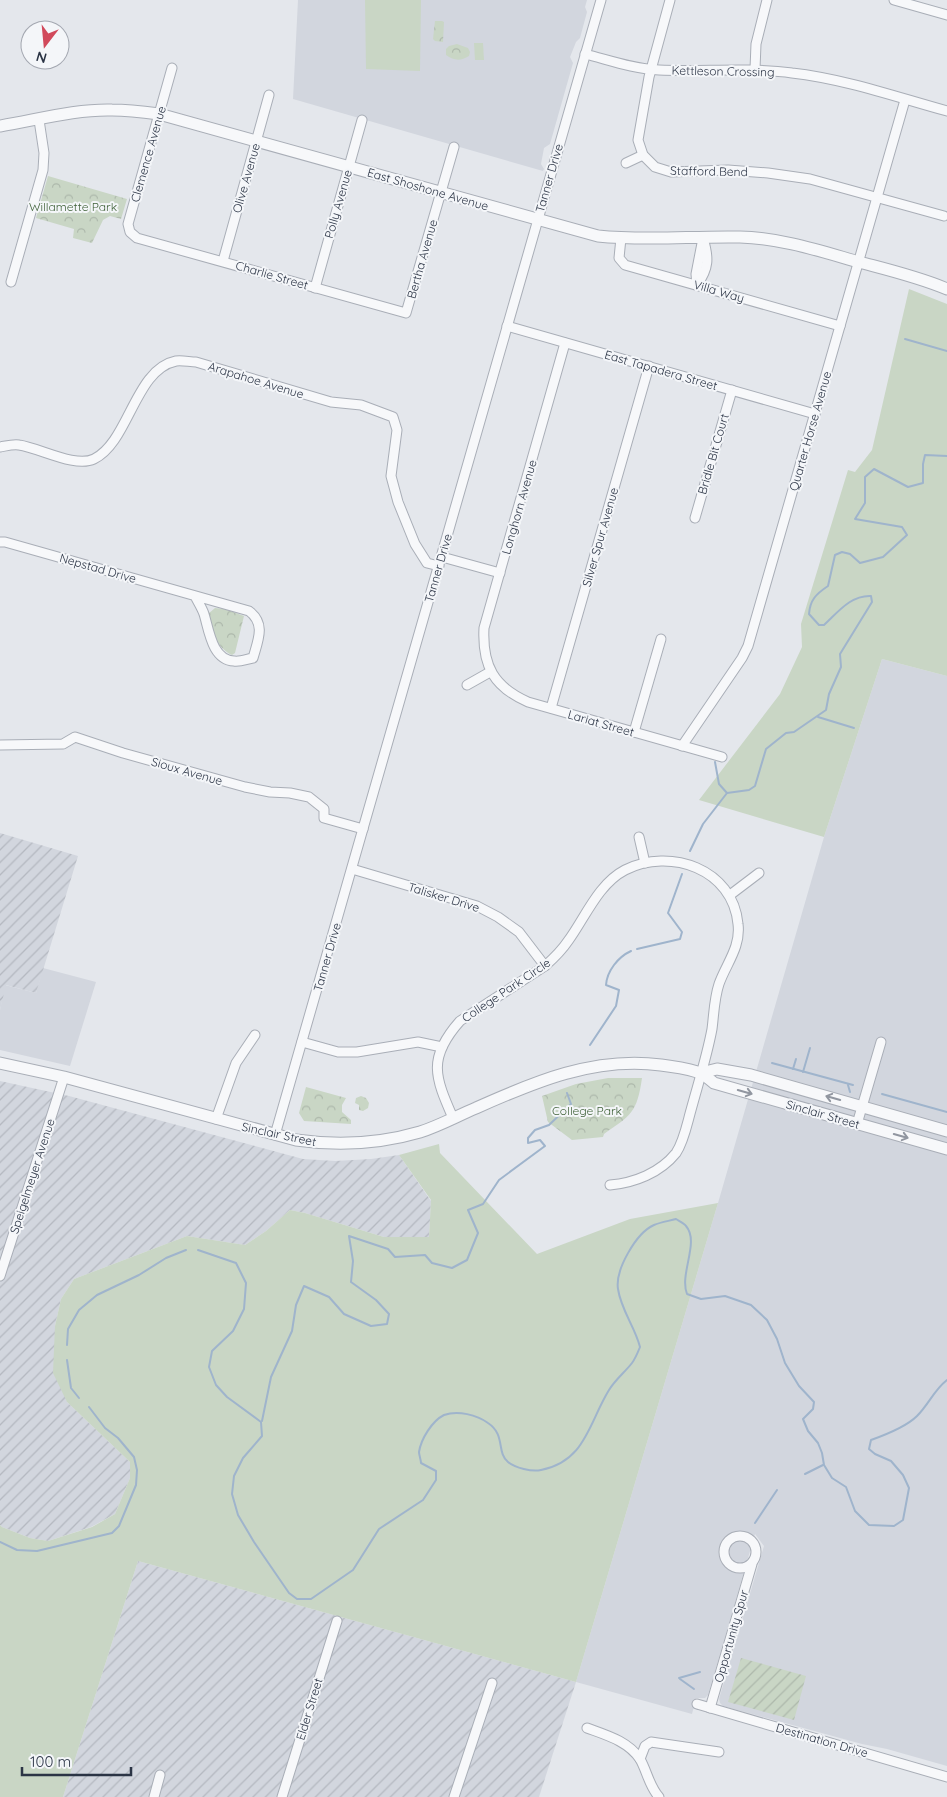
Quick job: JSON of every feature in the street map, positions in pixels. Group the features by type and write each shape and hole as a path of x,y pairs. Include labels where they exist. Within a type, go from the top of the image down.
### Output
{"street":[{"name":"Tanner Drive","path":"275,1135 601,0"},
{"path":"626,162 642,155 638,140 651,69 670,0"},
{"path":"754,69 756,44 767,0"},
{"path":"894,0 947,15"},
{"name":"Kettleson Crossing","path":"585,54 621,64 651,69 754,69 793,73 828,79 947,111"},
{"name":"Clemence Avenue","path":"137,238 130,232 128,224 172,68"},
{"name":"Olive Avenue","path":"223,262 269,95"},
{"name":"Quarter Horse Avenue","path":"682,746 742,658 748,646 905,100"},
{"name":"East Shoshone Avenue","path":"0,126 39,120 62,114 105,110 159,114 598,236 621,238 741,237 774,240 911,276 947,289"},
{"path":"11,282 43,170 44,153 39,120"},
{"name":"Polly Avenue","path":"315,288 362,120"},
{"name":"Bertha Avenue","path":"406,313 454,147"},
{"name":"Stafford Bend","path":"642,155 655,167 671,172 728,170 810,179 944,216"},
{"name":"Charlie Street","path":"137,238 406,313"},
{"name":"Villa Way","path":"621,238 619,258 625,265 840,326"},
{"path":"697,285 696,274 703,238"},
{"name":"East Tapadera Street","path":"507,326 816,414"},
{"name":"Longhorn Avenue","path":"490,672 483,642 484,628 565,343"},
{"name":"Arapahoe Avenue","path":"0,447 18,445 82,462 95,458 111,444 129,415 145,383 164,367 176,361 196,362 331,402 361,405 393,417 396,430 391,476 398,502 415,544 427,562 440,561"},
{"name":"Silver Spur Avenue","path":"551,708 649,366"},
{"name":"Bridle Bit Court","path":"695,518 732,390"},
{"name":"Nepstad Drive","path":"0,542 5,542 196,596 249,611 256,616 260,627 253,658 233,662 224,658 210,637 196,596"},
{"path":"440,561 500,572"},
{"path":"634,732 661,640"},
{"path":"467,685 490,672"},
{"name":"Lariat Street","path":"490,672 514,696 722,757"},
{"name":"Sioux Avenue","path":"0,745 62,744 75,737 124,753 245,787 309,797 324,808 324,818 363,829"},
{"path":"639,838 644,863"},
{"name":"College Park Circle","path":"453,1118 437,1078 437,1065 442,1047 449,1033 460,1021 545,966 555,957 568,942 609,882 624,871 644,863 659,860 678,862 694,867 710,875 730,895 738,924 737,942 732,959 719,984 715,1000 712,1030 684,1136 677,1152 664,1166 652,1173 627,1184 610,1185"},
{"name":"Talisker Drive","path":"352,870 477,906 498,917 519,932 545,966"},
{"path":"730,895 760,873"},
{"path":"216,1119 236,1064 255,1035"},
{"path":"302,1042 338,1052 357,1052 418,1042 442,1047"},
{"path":"857,1124 881,1042"},
{"name":"Sinclair Street","path":"0,1063 64,1077 275,1135 324,1144 353,1144 388,1140 412,1134 543,1080 570,1071 633,1063 678,1068 701,1073 714,1083 947,1149"},
{"name":"Sinclair Street","path":"701,1073 717,1069 751,1075 947,1131"},
{"name":"Speigelmeyer Avenue","path":"0,1276 64,1077"},
{"name":"Opportunity Spur","path":"710,1708 752,1564"},
{"name":"Elder Street","path":"282,1797 337,1622"},
{"path":"454,1797 492,1683"},
{"name":"Destination Drive","path":"697,1704 947,1777"},
{"path":"587,1728 627,1745 640,1759 659,1797"},
{"path":"640,1759 644,1746 651,1742 719,1752"},
{"path":"154,1797 160,1775"}],"shaded area":[{"path":"298,0 587,0 585,7 587,12 580,38 576,42 570,57 573,63 550,144 544,148 541,164 544,169 543,171 293,99"},
{"path":"882,659 947,676 947,1766 723,1706 720,1703 719,1699 764,1546 755,1534 708,1695 705,1698 696,1698 692,1714 576,1682 824,837"},
{"path":"0,833 78,856 36,993 6,985 0,1010"},
{"path":"43,968 96,982 70,1066 0,1050 0,1010 5,985 36,993"},
{"path":"0,1081 69,1096 303,1159 335,1161 399,1155 431,1201 429,1237 384,1237 290,1210 266,1231 245,1245 187,1236 74,1279 61,1299 55,1326 67,1402 130,1462 130,1478 115,1514 91,1527 48,1541 30,1538 0,1525"},
{"path":"138,1561 576,1682 539,1797 63,1797"}],"green space":[{"path":"365,0 421,0 420,71 366,69"},
{"path":"435,21 444,22 443,42 433,39"},
{"path":"474,43 483,43 484,60 475,60"},
{"path":"457,44 468,48 469,56 458,60 446,55 446,49 449,46"},
{"name":"Willamette Park","path":"48,176 127,199 121,219 110,216 103,220 92,243 73,238 74,229 36,218"},
{"path":"909,289 947,304 947,676 882,659 824,837 699,800 780,694 802,647 801,624 848,470 855,472 872,450"},
{"path":"215,608 225,609 244,616 235,653 232,655 226,652 218,643 213,632 208,614"},
{"name":"College Park","path":"608,1078 642,1078 635,1106 627,1117 604,1134 603,1137 572,1140 548,1122 542,1096 576,1084"},
{"path":"306,1087 346,1098 342,1105 342,1112 351,1120 351,1124 304,1121 299,1113"},
{"path":"361,1096 366,1098 369,1103 368,1108 363,1111 359,1110 359,1105 355,1103 356,1098"},
{"path":"439,1144 440,1153 537,1254 630,1219 718,1203 576,1682 138,1561 63,1797 0,1797 0,1525 30,1538 48,1541 92,1527 115,1514 130,1478 130,1462 67,1402 53,1373 55,1326 61,1299 74,1279 187,1236 245,1245 266,1231 290,1210 384,1237 429,1237 431,1200 399,1155"},
{"path":"741,1658 806,1676 794,1720 728,1702"}],"waterway":[{"path":"905,339 947,351"},
{"path":"690,851 703,824 727,793 749,790 755,786 766,749 786,733 794,732 826,710 829,694 841,667 840,654 872,602 871,596 857,598 845,605 824,625 819,625 809,614 812,601 828,586 835,555 842,552 850,554 860,563 883,557 907,535 902,527 855,519 865,503 865,477 874,469 908,487 923,483 925,455 947,456"},
{"path":"818,717 854,728"},
{"path":"715,762 719,784 727,793"},
{"path":"637,949 680,939 682,932 668,913 682,874"},
{"path":"590,1045 616,1006 619,990 606,985 608,975 618,961 631,951"},
{"path":"803,1072 810,1048"},
{"path":"793,1069 796,1059"},
{"path":"772,1063 853,1085"},
{"path":"848,1085 850,1092"},
{"path":"262,1421 271,1377 292,1331 296,1305 304,1286 329,1297 344,1314 371,1326 387,1324 389,1314 376,1300 351,1282 353,1261 349,1236 388,1249 395,1257 425,1255 432,1263 452,1268 467,1260 478,1233 468,1210 483,1204 499,1180 545,1146 540,1140 528,1143 528,1138 535,1130 549,1125 571,1104 567,1093"},
{"path":"882,1094 947,1112"},
{"path":"198,1250 236,1263 246,1283 244,1309 233,1331 212,1351 209,1367 216,1385 227,1397 261,1422 262,1436 243,1458 234,1476 232,1494 238,1515 254,1542 289,1593 297,1599 311,1599 353,1570 379,1529 423,1500 436,1480 436,1471 421,1463 420,1447 431,1426 444,1415 455,1413 467,1414 488,1423 497,1433 504,1458 511,1464 524,1469 541,1470 556,1465 568,1458 577,1449 591,1427 609,1390 632,1363 640,1347 622,1304 618,1281 628,1253 640,1236 654,1225 676,1219 685,1225 690,1233 691,1241 685,1277 687,1294 701,1299 725,1296 751,1305 767,1320 777,1339 785,1363 799,1386 814,1402 813,1409 803,1419 808,1431 818,1443 824,1465 832,1478 846,1487 855,1511 869,1525 894,1526 903,1520 909,1488 903,1475 891,1461 875,1454 869,1449 871,1440 896,1430 913,1420 947,1380"},
{"path":"67,1345 68,1329 79,1310 97,1295 139,1275 166,1258 186,1250"},
{"path":"67,1360 71,1388 79,1398"},
{"path":"0,1542 17,1550 37,1551 112,1533 119,1526 136,1485 137,1470 134,1457 118,1438 105,1428 89,1407"},
{"path":"805,1474 823,1465"},
{"path":"755,1523 777,1490"},
{"path":"679,1678 700,1672"},
{"path":"680,1679 694,1689"}]}
